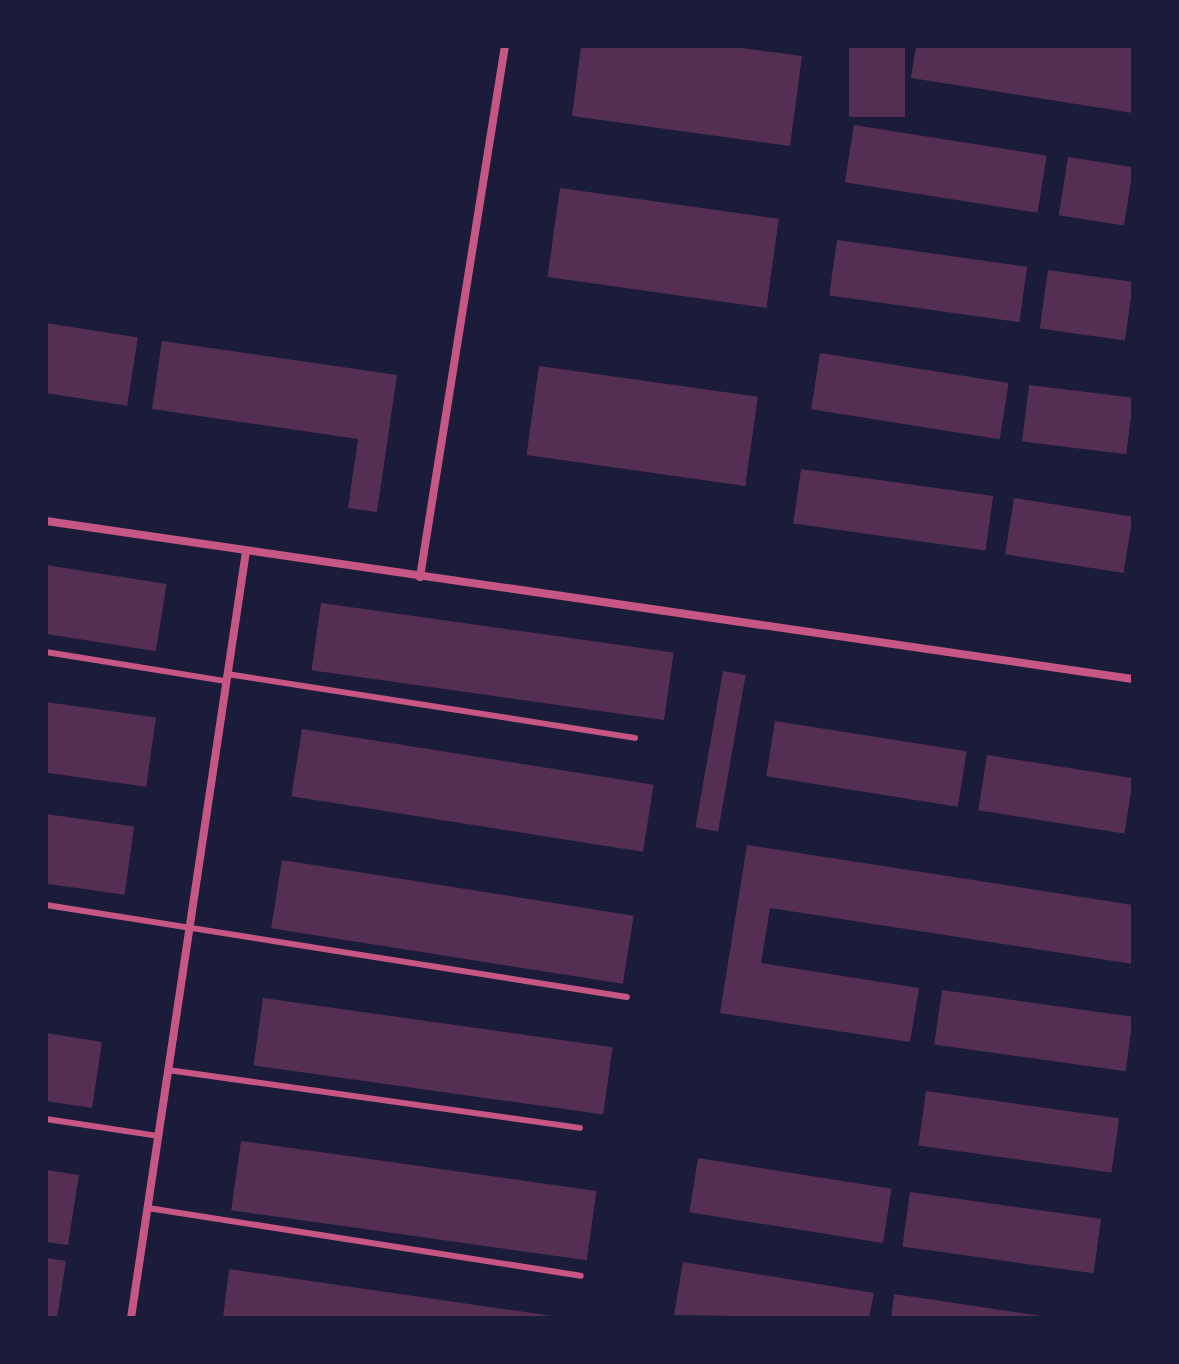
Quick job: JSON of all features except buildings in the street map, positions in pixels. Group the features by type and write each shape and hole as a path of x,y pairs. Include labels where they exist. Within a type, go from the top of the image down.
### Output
{"street":[{"path":"420,577 505,46"},
{"path":"46,521 1133,679"},
{"path":"131,1318 246,551"}],"lane":[{"path":"46,652 635,738"},
{"path":"46,905 627,997"},
{"path":"168,1070 580,1128"},
{"path":"46,1119 158,1136"},
{"path":"148,1208 581,1276"}]}
